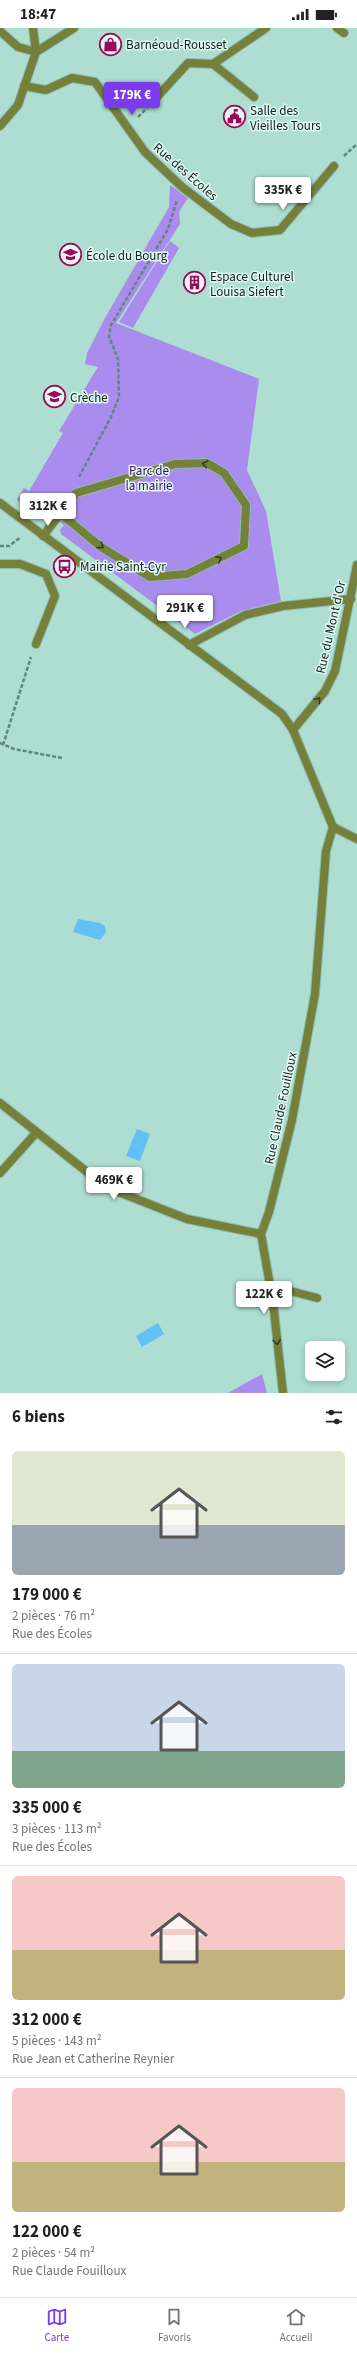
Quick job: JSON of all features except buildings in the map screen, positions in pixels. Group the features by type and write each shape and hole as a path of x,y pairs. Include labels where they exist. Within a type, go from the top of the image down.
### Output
{"street":[{"path":"0,126 18,105 36,52 33,28"},
{"path":"0,31 18,47 36,52 74,28"},
{"path":"156,98 188,63 213,64 266,28"},
{"path":"337,28 344,33"},
{"path":"213,64 254,97"},
{"name":"Rue des Écoles","path":"24,86 46,90 72,78 95,82 145,152 182,186 231,224 252,233 280,230 334,166"},
{"path":"43,536 60,513 76,493 175,464 207,463 224,473 246,505 244,546 187,574 150,577 102,547 60,513"},
{"path":"0,503 282,714 293,730 333,827 357,839"},
{"path":"0,564 20,564 46,574 55,596 36,644"},
{"name":"Rue du Mont d'Or","path":"293,730 325,691 335,671 357,565"},
{"path":"189,645 245,615 283,606 350,599"},
{"name":"Rue Claude Fouilloux","path":"260,1234 269,1212 292,1120 315,994 326,851 333,827"},
{"path":"0,1103 106,1187 187,1219 260,1234 270,1290 283,1393"},
{"path":"0,1173 36,1133"},
{"path":"270,1290 279,1288 317,1298"}],"path":[{"path":"78,479 111,417 119,397 118,360 109,337 111,325 168,230 182,186"},
{"path":"0,546 9,546 32,527"},
{"path":"36,644 2,744 14,750 62,758"}],"green space":[{"name":"Parc de la mairie","path":"170,185 188,198 179,212 180,224 116,323 259,379 247,470 266,511 281,601 241,611 195,634 61,534 60,530 64,525 45,511 38,516 17,500 24,488 29,491 63,433 59,431 98,367 85,364 87,353 105,318 169,207"},
{"path":"170,241 179,248 133,328 119,322"},
{"path":"262,1374 267,1393 228,1393"}],"water":[{"path":"78,919 100,923 105,926 106,932 100,940 73,932"},
{"path":"137,1129 150,1134 140,1161 126,1156"},
{"path":"158,1323 164,1334 142,1347 136,1336"}],"place":[{"name":"Barnéoud-Rousset","path":"111,44"},
{"name":"Salle des Vieilles Tours","path":"234,117"},
{"name":"École du Bourg","path":"71,255"},
{"name":"Espace Culturel Louisa Siefert","path":"195,283"},
{"name":"Crèche","path":"54,397"},
{"name":"Mairie Saint-Cyr","path":"64,566"}]}
